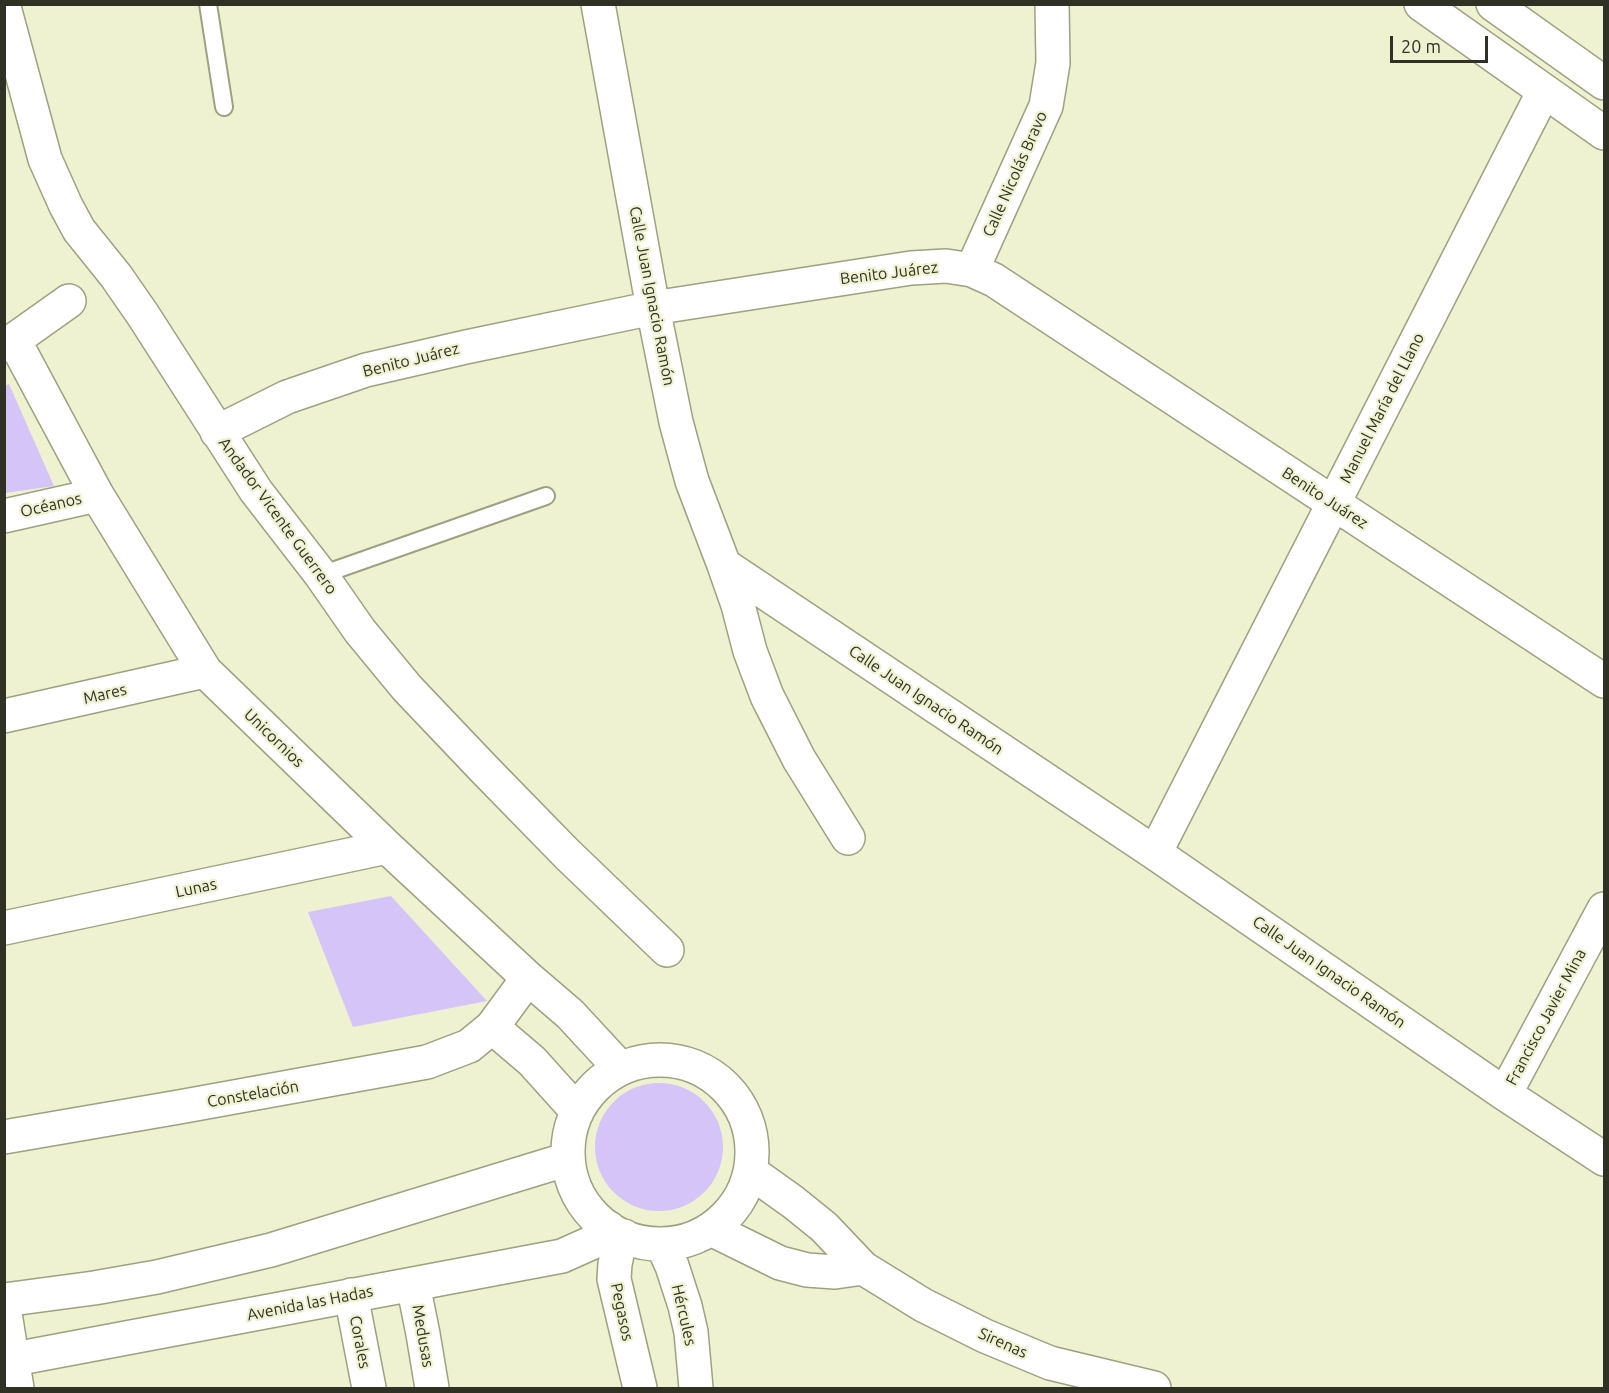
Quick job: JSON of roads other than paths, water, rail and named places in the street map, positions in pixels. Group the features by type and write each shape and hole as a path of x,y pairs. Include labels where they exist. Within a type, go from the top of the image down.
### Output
{"street":[{"name":"Calle Juan Ignacio Ramón","path":"598,4 676,422 692,481 724,565 1155,852 1505,1094 1605,1159"},
{"name":"Calle Nicolás Bravo","path":"972,270 1046,106 1053,63 1052,4"},
{"path":"1421,4 1605,133"},
{"path":"1493,4 1605,83"},
{"name":"Andador Vicente Guerrero","path":"4,7 45,159 66,206 79,230 116,276 143,315 256,491 321,575 360,631 407,688 551,837 667,950"},
{"name":"Manuel María del Llano","path":"1155,852 1544,91"},
{"name":"Benito Juárez","path":"217,432 287,397 366,370 466,347 653,308 911,268 946,266 972,270 994,280 1605,681"},
{"path":"9,343 69,301"},
{"name":"Unicornios","path":"9,343 97,495 205,671 387,847 570,1014 620,1068"},
{"name":"Océanos","path":"4,516 97,495"},
{"path":"724,565 738,605 750,651 767,696 799,759 848,838"},
{"name":"Mares","path":"4,716 205,671"},
{"name":"Lunas","path":"4,928 387,847"},
{"name":"Francisco Javier Mina","path":"1505,1094 1605,909"},
{"name":"Constelación","path":"4,1137 427,1062 468,1046 492,1027 528,978"},
{"path":"492,1027 532,1061 577,1111"},
{"path":"661,1059 701,1068 734,1094 751,1131 751,1172 737,1204 711,1229 687,1240 662,1244 617,1232 589,1210 575,1186 568,1159 570,1135 577,1111 595,1086 620,1068 661,1059"},
{"path":"4,1300 157,1277 271,1250 568,1159"},
{"name":"Sirenas","path":"751,1172 824,1227 863,1268 923,1305 985,1336 1053,1376 1154,1389"},
{"path":"711,1229 780,1263 798,1268 835,1272 863,1268"},
{"name":"Avenida las Hadas","path":"12,1369 351,1295 562,1256 617,1232"},
{"name":"Pegasos","path":"617,1232 618,1250 614,1279 640,1389"},
{"name":"Hércules","path":"662,1244 685,1306 691,1332 696,1389"},
{"name":"Medusas","path":"413,1284 432,1389"},
{"name":"Corales","path":"351,1295 369,1389"},
{"path":"4,1307 12,1369"}],"lane":[{"path":"208,4 224,107"},
{"path":"321,575 546,496"}]}
